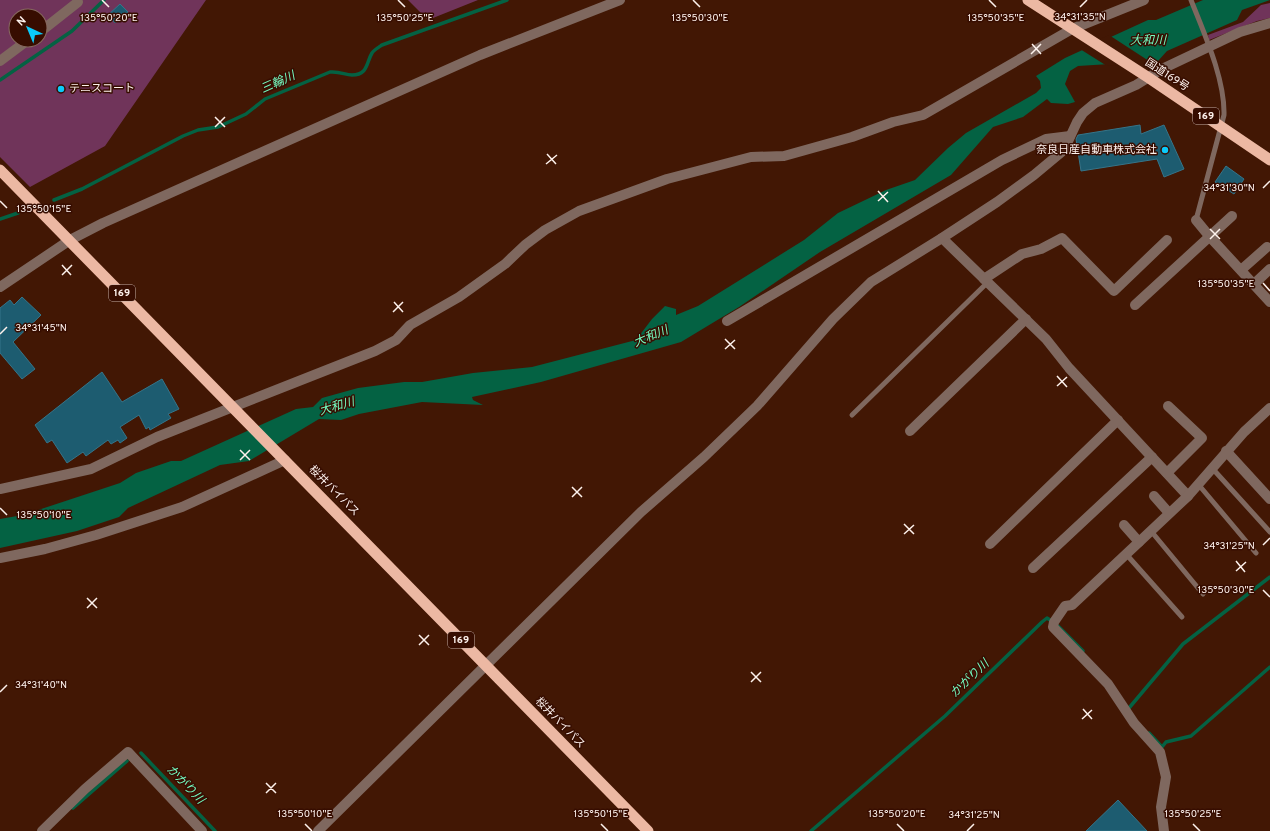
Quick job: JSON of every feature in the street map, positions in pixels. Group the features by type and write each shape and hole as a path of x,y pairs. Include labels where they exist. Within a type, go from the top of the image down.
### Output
{"highway":[{"name":"国道169号","path":"1028,0 1220,125 1270,160"},
{"name":"桜井バイパス","path":"0,170 648,831"}],"street":[{"path":"0,287 70,240 103,223 480,55 620,0"},
{"path":"0,489 91,469 156,437 234,408 375,351 396,340 410,325 459,297 505,264 524,245 545,230 579,211 667,179 751,157 784,156 852,138 893,122 923,116 1074,31 1144,0"},
{"path":"48,26 79,1"},
{"path":"318,831 641,512 704,457 756,406 833,319 871,282 942,238 1034,175 1064,150 1083,113 1095,103 1145,76 1240,32 1270,22"},
{"path":"0,61 17,48"},
{"path":"727,321 1002,160 1046,139 1070,136"},
{"path":"1135,305 1232,216"},
{"path":"1196,220 1270,302"},
{"path":"942,238 1046,339 1068,368 1188,496"},
{"path":"986,280 1022,254 1042,249 1062,238 1114,292 1167,240"},
{"path":"1242,270 1267,247"},
{"path":"1254,284 1270,269"},
{"path":"910,431 1026,319"},
{"path":"1167,474 1202,438 1168,406"},
{"path":"1164,831 1161,807 1166,777 1160,752 1134,723 1108,684 1053,627 1054,622 1065,606 1072,605 1188,496 1226,451 1270,408"},
{"path":"990,544 1118,420"},
{"path":"1226,451 1270,499"},
{"path":"1033,568 1152,457"},
{"path":"0,558 45,549 96,535 182,507 285,460"},
{"path":"1154,496 1169,514"},
{"path":"1124,524 1139,542"},
{"path":"42,831 85,789 128,752 202,831"}],"lane":[{"path":"1190,0 1209,47 1224,103 1224,115 1220,125 1196,220"},
{"path":"852,415 986,280"},
{"path":"1212,468 1270,532"},
{"path":"1198,484 1256,553"},
{"path":"1151,531 1203,594"},
{"path":"1126,554 1182,617"}],"shaded area":[{"path":"0,0 206,0 105,146 30,187 0,157"},
{"path":"408,0 478,0 428,20"},
{"path":"1270,3 1270,18 1257,21 1209,40 1208,35 1243,22 1261,5"}],"water":[{"name":"大和川","path":"1203,0 1270,0 1242,10 1237,20 1167,51 1158,61 1078,66 1070,71 1065,84 1075,102 1068,104 1051,103 1047,99 1023,117 993,127 951,175 820,252 739,307 681,342 541,382 472,397 473,400 483,405 422,402 359,414 341,420 319,419 249,461 220,465 128,508 119,517 77,531 0,548 0,519 23,515 120,483 136,473 171,461 181,461 296,409 313,407 322,398 358,388 404,382 422,382 473,373 532,367 636,340 652,319 665,306 676,309 676,315 698,306 804,240 838,213 886,190 915,180 966,133 1036,93 1041,88 1040,81 1036,76 1065,58 1148,20 1156,20"}],"pier":[{"path":"1109,35 1152,63 1107,66 1080,49"}],"building":[{"path":"120,4 128,12 115,23 108,15"},
{"path":"1140,125 1141,134 1164,125 1184,169 1164,177 1157,159 1081,171 1076,139 1078,135"},
{"path":"1226,166 1244,179 1234,194 1215,182"},
{"path":"22,297 41,315 13,342 35,369 22,379 0,353 0,308 10,300 14,305"},
{"path":"102,372 122,402 162,379 179,409 168,414 171,418 150,430 149,427 146,429 139,415 120,427 127,438 120,443 118,440 111,444 108,440 86,456 83,452 67,463 52,440 47,443 35,425"},
{"path":"1118,800 1147,831 1086,831"}],"waterway":[{"path":"0,80 72,31 104,0"},
{"name":"三輪川","path":"54,200 82,189 183,136 198,130 218,127 246,114 265,99 330,72 352,75 361,73 366,68 372,53 382,45 507,0"},
{"name":"三輪川","path":"0,219 18,213"},
{"path":"1129,708 1183,644 1270,577"},
{"name":"かがり川","path":"811,831 945,716 1042,622 1047,618 1053,622"},
{"name":"かがり川","path":"1058,626 1083,651"},
{"path":"1149,733 1162,747 1166,742 1191,736 1270,667"},
{"name":"かがり川","path":"141,753 215,831"},
{"name":"かがり川","path":"73,808 127,761"}],"place":[{"name":"テニスコート","path":"61,89"},
{"name":"奈良日産自動車株式会社","path":"1165,150"}]}
